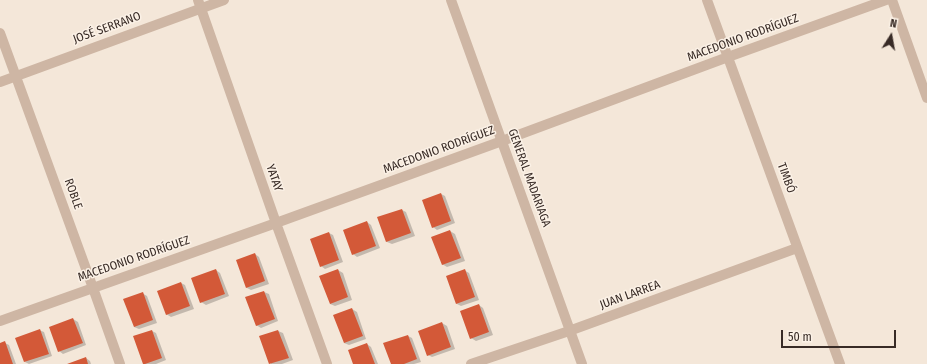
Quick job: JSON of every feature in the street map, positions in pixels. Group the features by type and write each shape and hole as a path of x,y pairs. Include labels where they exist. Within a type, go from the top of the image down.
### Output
{"street":[{"name":"JOSÉ SERRANO","path":"0,82 199,4 224,0"},
{"name":"GENERAL MADARIAGA","path":"451,0 582,364"},
{"name":"TIMBÓ","path":"707,0 840,364"},
{"name":"MACEDONIO RODRÍGUEZ","path":"0,321 276,223 886,0"},
{"path":"892,0 927,98"},
{"name":"YATAY","path":"199,4 327,364"},
{"name":"ROBLE","path":"0,33 120,364"},
{"name":"JUAN LARREA","path":"471,364 569,331 797,248"}],"building":[{"path":"441,193 451,221 432,228 422,200"},
{"path":"402,209 411,233 386,242 377,217"},
{"path":"367,221 376,246 352,255 343,230"},
{"path":"450,230 461,258 442,265 431,237"},
{"path":"329,232 339,260 320,267 310,239"},
{"path":"255,253 265,281 246,288 236,260"},
{"path":"216,269 225,294 200,303 191,278"},
{"path":"338,269 348,297 330,304 319,276"},
{"path":"465,269 475,297 456,304 446,276"},
{"path":"181,282 190,306 166,315 157,291"},
{"path":"264,291 275,319 256,326 245,297"},
{"path":"143,292 153,320 134,327 123,299"},
{"path":"479,304 489,332 470,339 460,311"},
{"path":"352,308 363,336 344,343 333,315"},
{"path":"73,318 83,343 58,352 49,327"},
{"path":"442,322 451,347 427,356 418,331"},
{"path":"40,329 49,354 24,362 15,338"},
{"path":"152,330 162,358 143,364 133,336"},
{"path":"278,330 289,358 269,364 259,336"},
{"path":"408,335 417,359 404,364 391,364 383,343"},
{"path":"5,341 13,364 0,364 0,343"},
{"path":"367,343 375,364 353,364 348,350"},
{"path":"86,357 88,364 67,364"}]}
